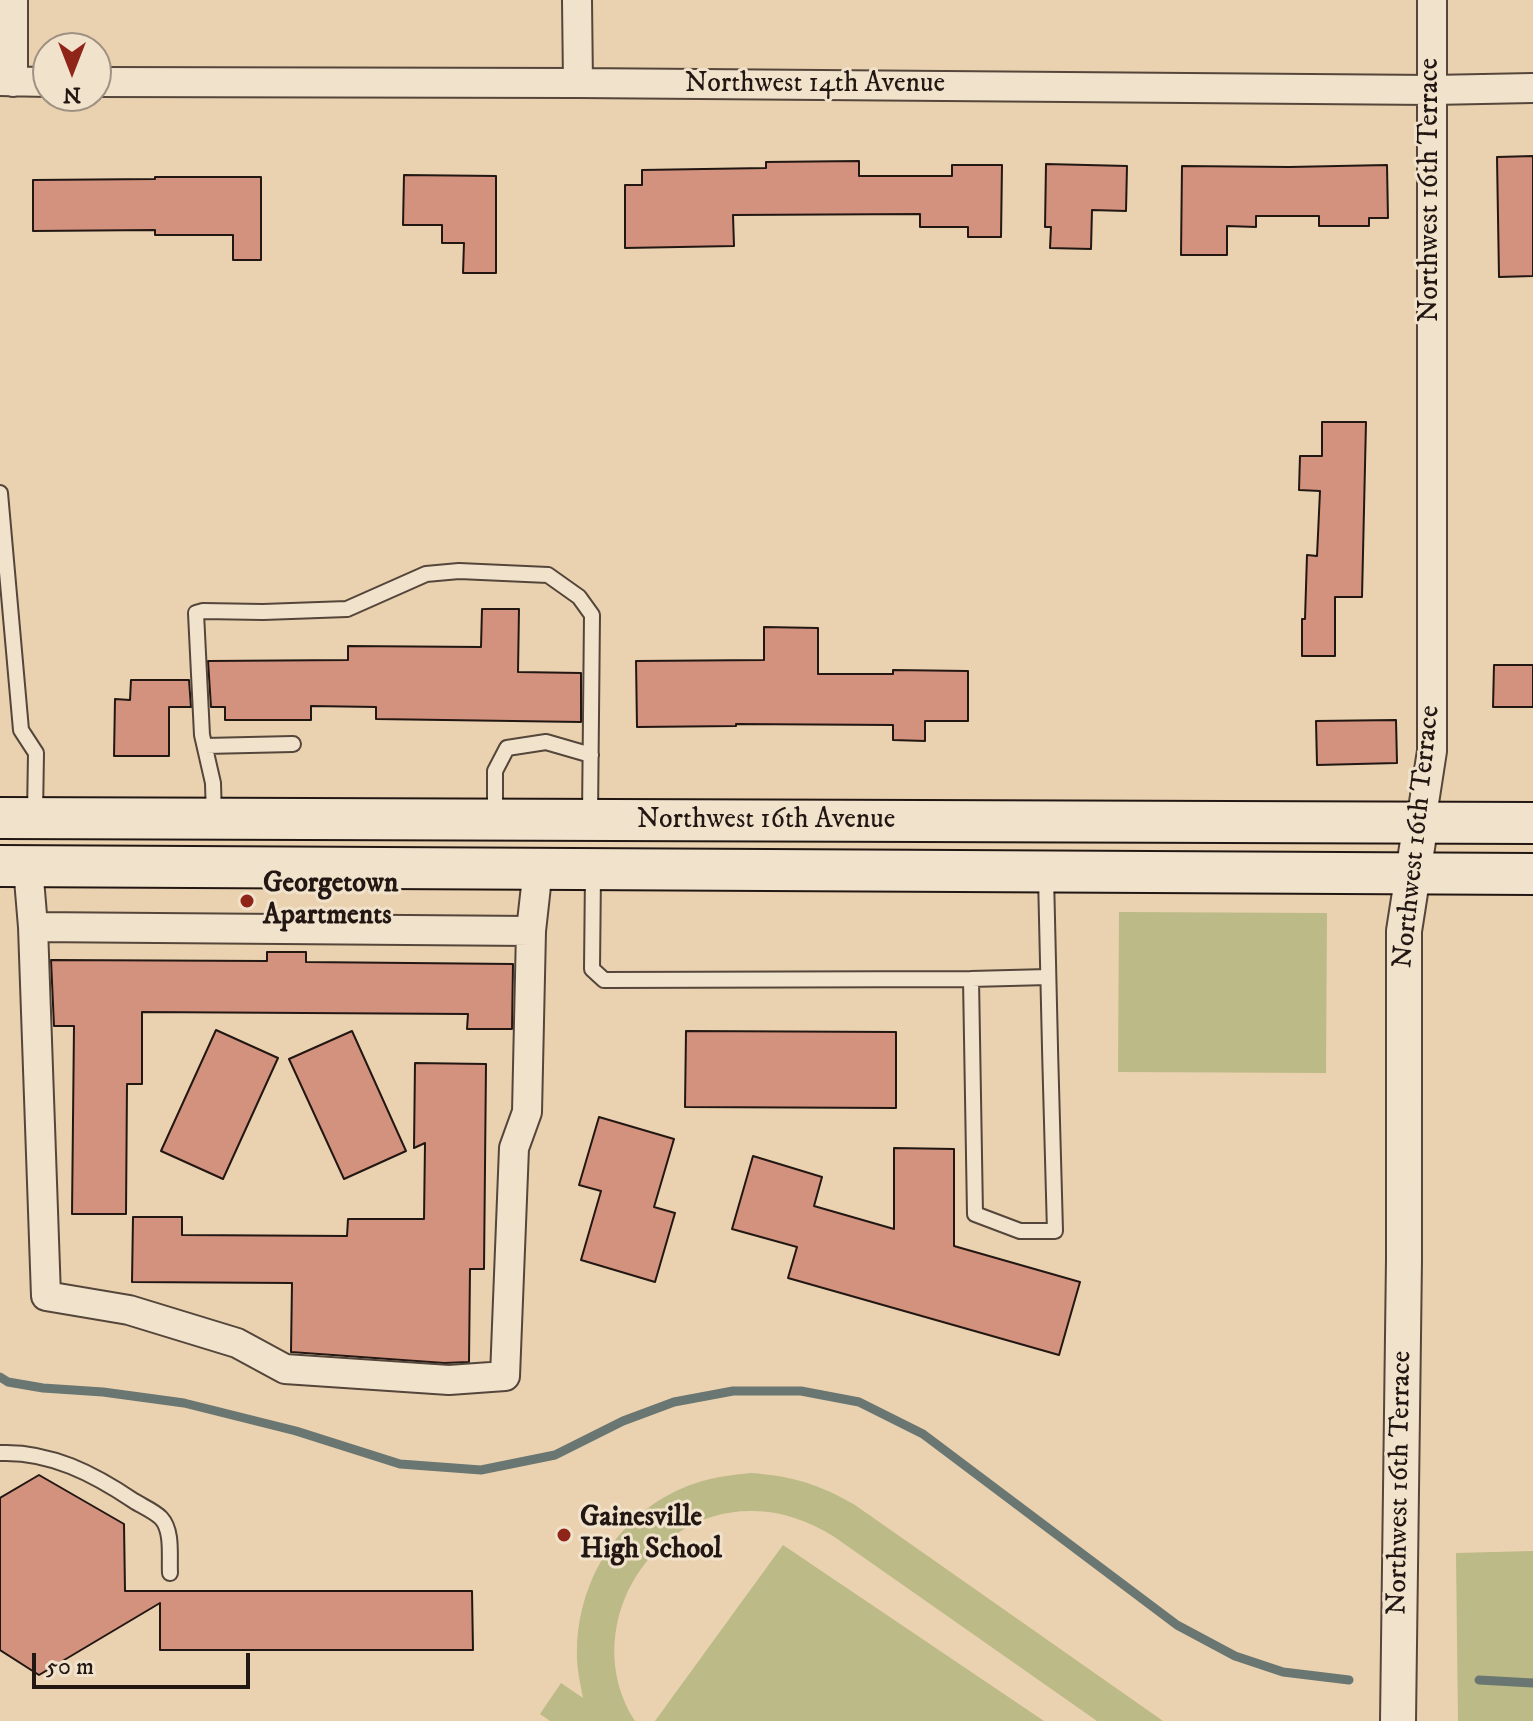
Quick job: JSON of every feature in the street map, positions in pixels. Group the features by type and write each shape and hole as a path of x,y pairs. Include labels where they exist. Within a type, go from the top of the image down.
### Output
{"main road":[{"name":"Northwest 16th Avenue","path":"17,818 1533,823"},
{"path":"538,868 546,820"},
{"path":"859,870 867,821"},
{"name":"Northwest 16th Avenue","path":"14,866 1533,874"}],"street":[{"path":"13,0 7,82 32,82"},
{"path":"577,0 578,83"},
{"name":"Northwest 16th Terrace","path":"1398,1721 1404,1259 1404,931 1432,751 1432,0"},
{"name":"Northwest 14th Avenue","path":"112,82 1432,90 1533,88"},
{"path":"14,866 33,927 46,1296 129,1310 210,1334 237,1343 285,1369 449,1380 505,1376 514,1148 527,1112 531,931 538,868"},
{"path":"33,927 531,931"}],"lane":[{"path":"0,493 21,730 36,753 17,818"},
{"path":"214,819 213,783 202,735 196,613 347,609 426,574 459,571 548,575 579,597 592,615 590,820"},
{"path":"495,820 495,771 507,748 546,742 591,755"},
{"path":"205,746 293,744"},
{"path":"592,868 592,969 604,980 1048,977"},
{"path":"971,979 975,1214 1020,1231 1055,1231 1045,871"},
{"path":"0,1453 22,1452 69,1465 161,1518 168,1531 170,1573"}],"shaded area":[{"path":"1119,912 1327,913 1326,1073 1118,1072"},
{"path":"751,1473 805,1482 855,1505 1163,1721 1097,1721 833,1536 794,1518 753,1511 715,1516 682,1530 654,1553 633,1582 619,1615 614,1650 619,1686 635,1721 550,1721 540,1714 561,1683 583,1698 577,1649 586,1595 610,1547 627,1526 670,1494 709,1479"},
{"path":"783,1545 1044,1721 655,1721"},
{"path":"1533,1551 1533,1721 1458,1721 1456,1553"}],"building":[{"path":"1533,156 1533,276 1499,277 1497,157"},
{"path":"859,161 859,176 952,176 952,165 1002,165 1001,237 968,237 968,227 920,227 920,214 733,215 734,246 625,248 625,185 642,185 642,170 766,168 766,162"},
{"path":"1046,164 1127,166 1126,211 1092,210 1091,249 1050,248 1051,227 1045,227"},
{"path":"1387,165 1388,218 1369,218 1369,226 1319,226 1319,216 1256,216 1256,227 1227,226 1227,255 1181,255 1182,166"},
{"path":"404,175 496,176 496,273 463,273 464,243 442,243 442,225 403,225"},
{"path":"261,177 261,260 233,260 233,235 155,235 155,230 33,231 33,180"},
{"path":"1322,422 1366,422 1362,597 1335,597 1335,656 1302,656 1307,555 1317,556 1320,491 1299,490 1300,456 1322,456"},
{"path":"482,609 519,609 518,672 581,673 581,722 376,719 376,707 311,706 311,720 225,720 225,707 211,707 208,661 348,660 348,646 481,647"},
{"path":"764,627 818,628 818,674 893,674 893,670 968,671 968,721 925,721 925,741 893,740 893,725 637,727 636,661 764,660"},
{"path":"1494,665 1533,665 1533,707 1493,707"},
{"path":"131,680 189,680 191,707 169,707 169,756 114,756 115,699 130,700"},
{"path":"1396,720 1397,763 1317,765 1316,721"},
{"path":"267,952 306,952 306,962 513,964 512,1029 467,1029 468,1014 142,1012 142,1084 127,1084 126,1214 72,1214 74,1026 54,1026 51,960 267,961"},
{"path":"216,1030 278,1058 223,1179 161,1151"},
{"path":"352,1031 406,1151 344,1179 289,1059"},
{"path":"686,1031 896,1032 896,1108 685,1107"},
{"path":"415,1063 486,1064 484,1269 470,1269 469,1362 444,1363 291,1352 292,1283 132,1282 133,1217 182,1217 182,1235 347,1236 348,1219 424,1219 425,1143 414,1148"},
{"path":"599,1117 674,1139 654,1207 675,1213 655,1282 581,1260 601,1191 579,1185"},
{"path":"894,1148 954,1149 954,1246 1080,1282 1059,1355 788,1278 797,1247 732,1229 753,1156 822,1177 814,1206 894,1229"},
{"path":"39,1475 124,1524 125,1591 472,1591 473,1650 160,1650 160,1603 39,1675 0,1650 0,1498"}],"waterway":[{"path":"0,1377 8,1382 43,1388 184,1403 296,1431 400,1464 481,1470 555,1455 623,1421 674,1402 733,1391 801,1391 859,1402 923,1434 1177,1625 1235,1656 1283,1672 1349,1680"},
{"path":"1479,1680 1533,1683"}],"place":[{"name":"Georgetown Apartments","path":"247,901"},
{"name":"Gainesville High School","path":"564,1535"}]}
